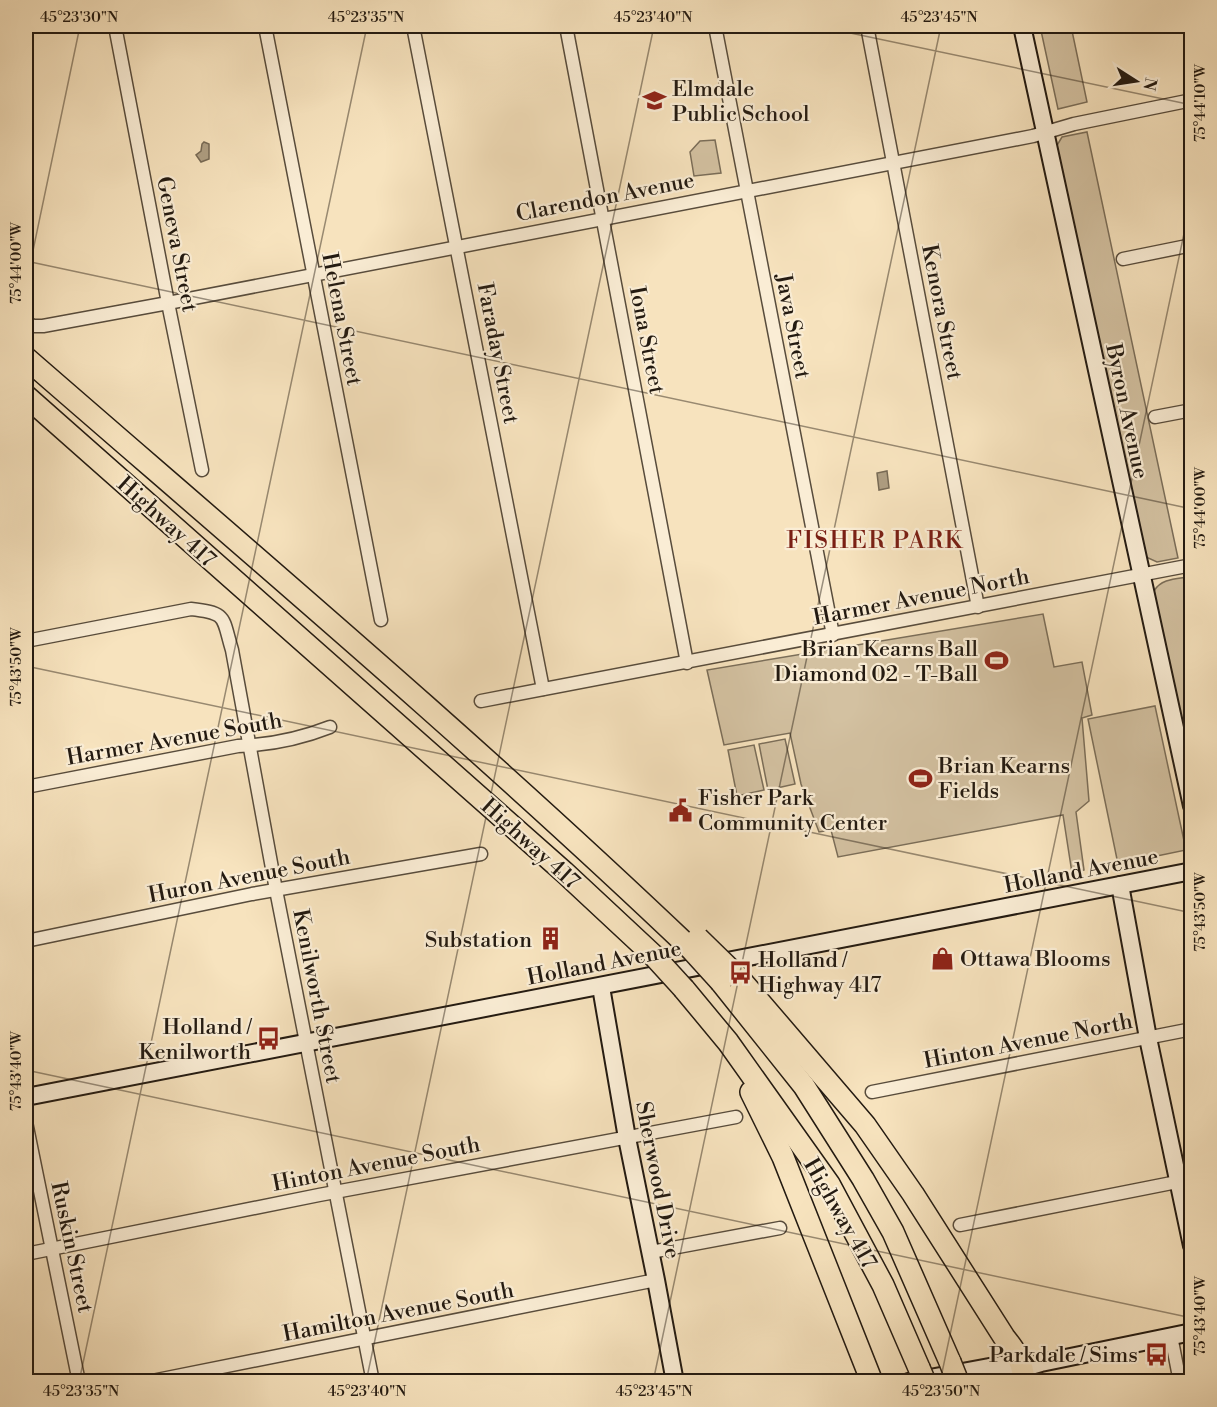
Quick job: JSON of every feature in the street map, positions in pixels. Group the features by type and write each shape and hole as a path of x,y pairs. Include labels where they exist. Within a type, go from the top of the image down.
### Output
{"highway":[{"path":"26,358 694,943 865,1125 948,1247 1004,1337 1018,1354 1024,1375"},
{"name":"Highway 417","path":"26,396 564,872 653,955 684,989 728,1042 829,1184 883,1285 917,1377"},
{"path":"730,980 804,1086 863,1179 893,1232 958,1382"},
{"path":"728,1042 783,1156 872,1382"}],"street":[{"name":"Geneva Street","path":"115,26 202,470"},
{"name":"Helena Street","path":"266,26 381,620"},
{"name":"Faraday Street","path":"413,26 543,689"},
{"name":"Iona Street","path":"566,26 687,663"},
{"name":"Java Street","path":"715,26 833,635"},
{"name":"Kenora Street","path":"867,26 978,607"},
{"name":"Byron Avenue","path":"1022,26 1191,806"},
{"name":"Clarendon Avenue","path":"26,322 33,326 43,326 168,303 1045,132 1191,100"},
{"path":"1123,259 1191,245"},
{"path":"1155,417 1191,410"},
{"name":"Harmer Avenue North","path":"481,701 1191,565"},
{"name":"Kenilworth Street","path":"26,642 191,609 216,612 223,618 232,650 276,890 373,1382"},
{"name":"Harmer Avenue South","path":"26,787 238,746 249,746 309,734 330,727"},
{"name":"Huron Avenue South","path":"26,940 276,890 481,854"},
{"name":"Holland Avenue","path":"26,1097 1191,871"},
{"path":"1120,885 1148,1038 1184,1181 1191,1246"},
{"name":"Sherwood Drive","path":"601,987 627,1138 675,1382"},
{"name":"Hinton Avenue North","path":"872,1092 1191,1029"},
{"name":"Hinton Avenue South","path":"26,1254 335,1192 736,1117"},
{"name":"Ruskin Street","path":"26,1122 79,1382"},
{"path":"960,1225 1184,1181"},
{"path":"651,1252 780,1228"},
{"name":"Hamilton Avenue South","path":"147,1382 656,1280"},
{"path":"977,1382 1024,1375 1191,1332"},
{"path":"1171,1336 1180,1382"},
{"path":"917,1377 1000,1365 1024,1375"}],"shaded area":[{"path":"1040,26 1071,26 1087,102 1058,109"},
{"path":"1087,132 1178,558 1157,562 1146,557 1056,147 1062,137"},
{"path":"715,140 721,173 694,176 690,152 700,141"},
{"path":"204,142 209,144 209,159 201,162 196,155 201,151"},
{"path":"887,471 889,488 879,490 877,473"},
{"path":"1188,577 1192,593 1191,766 1154,591 1164,582"},
{"path":"1043,614 1054,667 1082,662 1092,715 1082,718 1089,801 1076,812 1084,870 1072,873 1063,815 838,857 831,830 819,832 801,784 790,733 724,745 707,670"},
{"path":"1155,706 1186,850 1118,864 1088,719"},
{"path":"785,739 795,784 768,790 759,744"},
{"path":"754,745 764,790 737,796 728,750"}],"place":[{"name":"Elmdale Public School","path":"654,101"},
{"name":"Brian Kearns Ball Diamond 02 - T-Ball","path":"996,661"},
{"name":"Brian Kearns Fields","path":"920,778"},
{"name":"Fisher Park Community Center","path":"680,810"},
{"name":"Substation","path":"550,939"},
{"name":"Ottawa Blooms","path":"942,958"},
{"name":"Holland / Highway 417","path":"740,972"},
{"name":"Holland / Kenilworth","path":"269,1039"},
{"name":"Parkdale / Sims","path":"1156,1354"}],"district":[{"name":"FISHER PARK","path":"875,540"}]}
